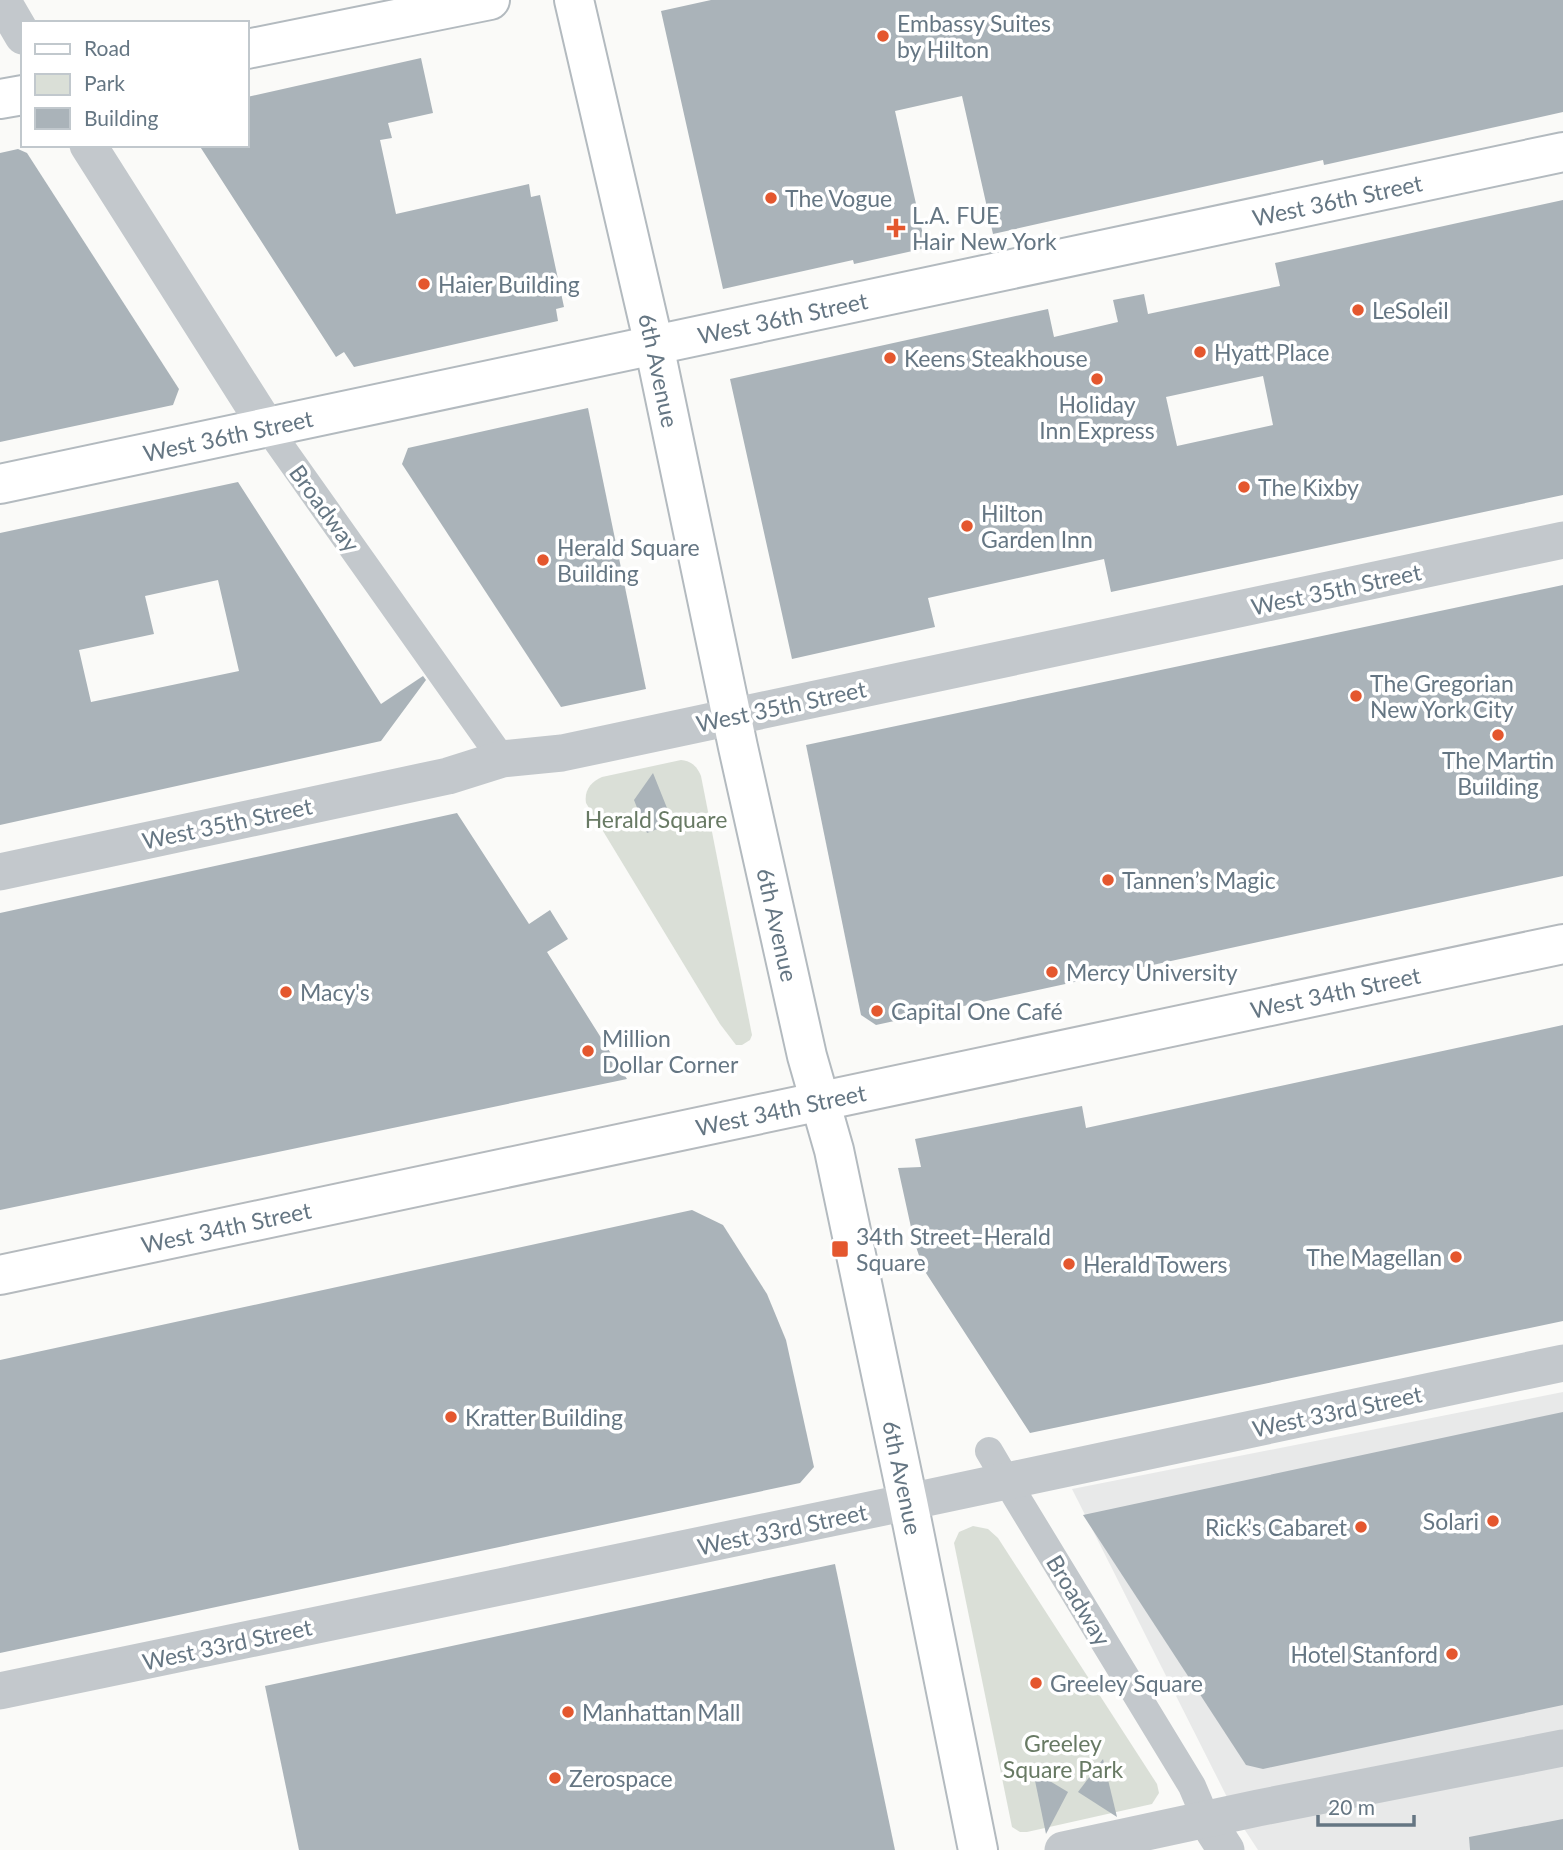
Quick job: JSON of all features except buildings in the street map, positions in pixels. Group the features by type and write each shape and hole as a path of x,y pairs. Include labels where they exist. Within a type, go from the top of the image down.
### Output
{"main road":[{"path":"248,49 491,0"},
{"name":"6th Avenue","path":"574,0 654,345 807,1056 834,1150 978,1850"},
{"path":"0,99 21,95"},
{"name":"West 36th Street","path":"0,484 1563,152"},
{"name":"West 34th Street","path":"0,1275 1563,944"}],"street":[{"path":"2,0 21,33"},
{"name":"Broadway","path":"89,147 267,427 502,759"},
{"name":"West 35th Street","path":"0,872 448,776 502,759 562,753 1563,540"},
{"name":"West 33rd Street","path":"0,1691 1563,1363"},
{"name":"Broadway","path":"1015,1495 1192,1786 1206,1819 1226,1850"},
{"path":"1063,1850 1563,1748"}],"shaded area":[{"path":"1563,1392 1563,1850 1258,1850 1239,1821 1072,1489"}],"green space":[{"name":"Herald Square","path":"681,760 698,769 701,776 752,1035 750,1040 742,1045 736,1045 720,1024 586,803 589,787 602,777"},
{"name":"Greeley Square Park","path":"973,1526 988,1529 998,1538 1157,1784 1159,1793 1152,1804 1027,1832 1020,1832 1012,1827 954,1543 959,1532"}],"place":[{"name":"Embassy Suites by Hilton","path":"883,36"},
{"name":"The Vogue","path":"771,198"},
{"name":"L.A. FUE Hair New York","path":"896,228"},
{"name":"Haier Building","path":"424,284"},
{"name":"LeSoleil","path":"1358,310"},
{"name":"Hyatt Place","path":"1200,352"},
{"name":"Keens Steakhouse","path":"890,358"},
{"name":"Holiday Inn Express","path":"1097,379"},
{"name":"The Kixby","path":"1244,487"},
{"name":"Hilton Garden Inn","path":"967,526"},
{"name":"Herald Square Building","path":"543,560"},
{"name":"The Gregorian New York City","path":"1356,696"},
{"name":"The Martin Building","path":"1498,735"},
{"name":"Tannen’s Magic","path":"1108,880"},
{"name":"Mercy University","path":"1052,972"},
{"name":"Macy's","path":"286,992"},
{"name":"Capital One Café","path":"877,1011"},
{"name":"Million Dollar Corner","path":"588,1051"},
{"name":"34th Street–Herald Square","path":"840,1249"},
{"name":"The Magellan","path":"1456,1257"},
{"name":"Herald Towers","path":"1069,1264"},
{"name":"Kratter Building","path":"451,1417"},
{"name":"Solari","path":"1493,1521"},
{"name":"Rick's Cabaret","path":"1361,1527"},
{"name":"Hotel Stanford","path":"1452,1654"},
{"name":"Greeley Square","path":"1036,1683"},
{"name":"Manhattan Mall","path":"568,1712"},
{"name":"Zerospace","path":"555,1778"}]}
